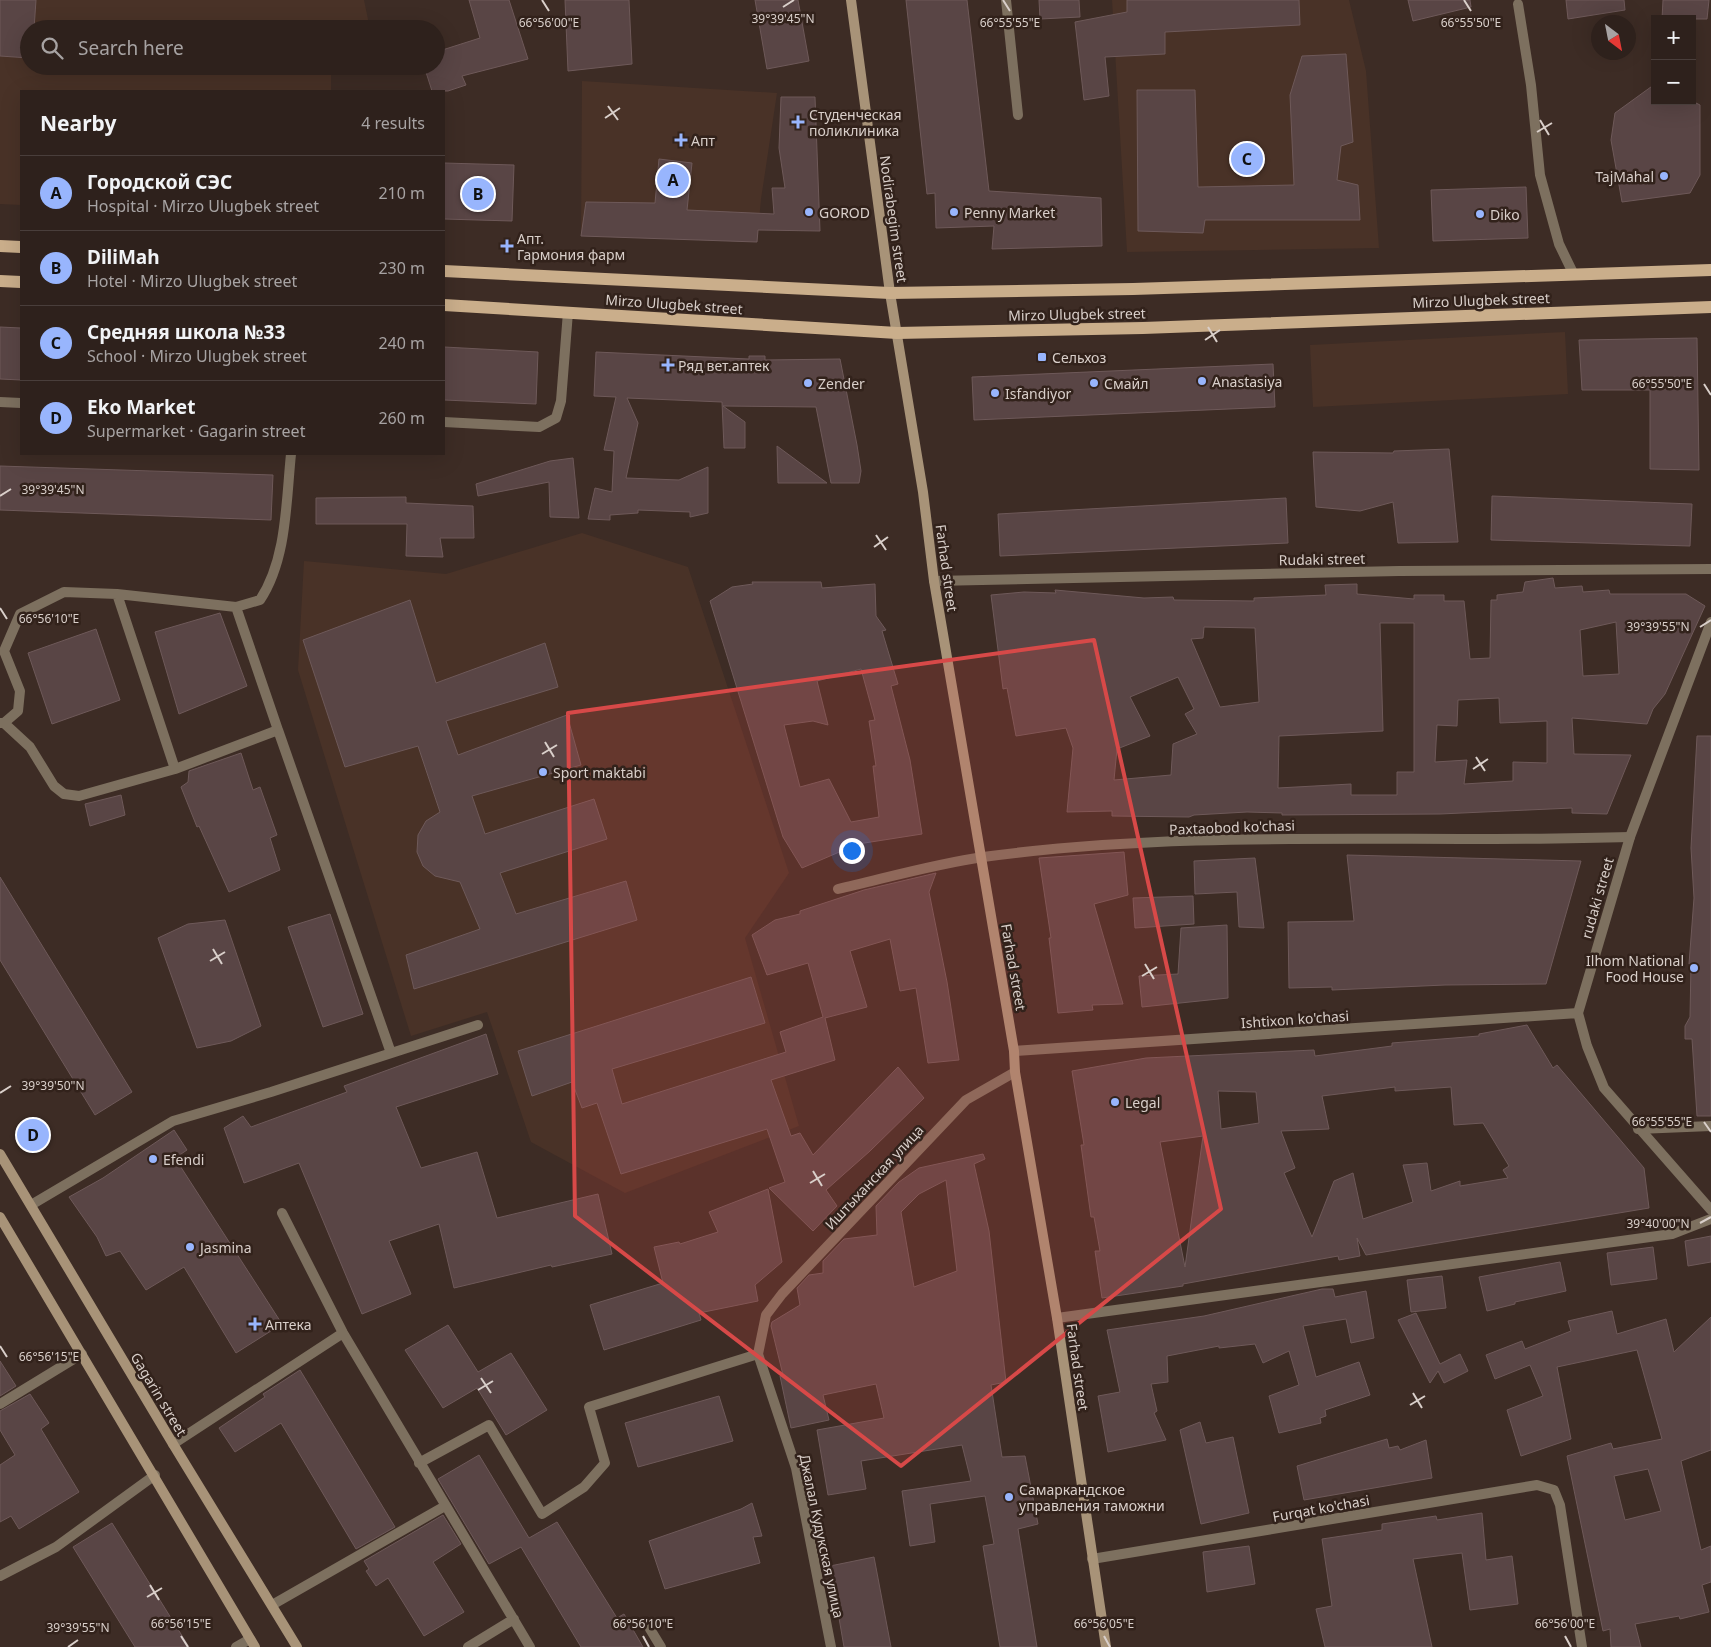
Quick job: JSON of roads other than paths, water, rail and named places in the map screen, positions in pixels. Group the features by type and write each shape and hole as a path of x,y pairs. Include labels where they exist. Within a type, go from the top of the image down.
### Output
{"main road":[{"path":"0,246 20,247"},
{"name":"Mirzo Ulugbek street","path":"445,271 890,293 1143,288 1711,270"},
{"path":"0,281 20,282"},
{"name":"Mirzo Ulugbek street","path":"445,305 897,333 1142,328 1711,307"}],"street":[{"name":"Nodirabegim street","path":"851,0 890,293"},
{"path":"1006,0 1018,115"},
{"path":"1518,4 1531,85 1540,175 1560,244 1574,275"},
{"name":"Farhad street","path":"890,293 923,492 934,581 1014,1051 1015,1072 1057,1318 1106,1647"},
{"path":"445,422 539,427 556,418 561,401 568,312"},
{"path":"0,402 20,403"},
{"path":"278,730 174,769 79,796 64,794 54,786 30,747 2,723 18,711 20,691 4,651 20,614 64,592 117,594 236,607 260,600 270,584 277,564 291,455"},
{"name":"Rudaki street","path":"934,581 1399,571 1711,569"},
{"path":"117,594 174,769"},
{"path":"236,607 391,1053"},
{"name":"rudaki street","path":"1578,1013 1630,837 1711,622"},
{"name":"Paxtaobod ko'chasi","path":"838,889 981,858 1095,846 1316,838 1630,837"},
{"path":"1578,1013 1587,1046 1604,1088 1711,1210"},
{"name":"Ishtixon ko'chasi","path":"1014,1051 1578,1013"},
{"path":"31,1205 173,1121 272,1092 478,1025"},
{"name":"Иштыханская улица","path":"758,1354 766,1315 782,1294 966,1100 1015,1072"},
{"path":"1638,1129 1711,1126"},
{"name":"Gagarin street","path":"0,1154 297,1647"},
{"path":"282,1213 343,1333 530,1647"},
{"path":"0,1217 155,1474 253,1643 236,1647"},
{"path":"1057,1318 1672,1234 1711,1219"},
{"path":"173,1444 343,1333"},
{"path":"0,1404 82,1354"},
{"path":"419,1463 489,1425 542,1514 584,1487 605,1463 589,1407 758,1354"},
{"name":"Джалал Кудукская улица","path":"758,1354 796,1468 831,1647"},
{"path":"0,1576 56,1547 155,1474"},
{"name":"Furqat ko'chasi","path":"1092,1559 1536,1485 1554,1490 1560,1505 1582,1647"},
{"path":"272,1605 445,1506"},
{"path":"468,1647 514,1619"},
{"path":"650,1629 661,1647"}],"place":[{"name":"Студенческая поликлиника","path":"798,122"},
{"name":"Апт","path":"681,140"},
{"name":"Средняя школа №33","path":"1247,159"},
{"name":"TajMahal","path":"1664,176"},
{"name":"Городской СЭС","path":"673,180"},
{"name":"DiliMah","path":"478,194"},
{"name":"GOROD","path":"809,212"},
{"name":"Penny Market","path":"954,212"},
{"name":"Diko","path":"1480,214"},
{"name":"Апт. Гармония фарм","path":"507,246"},
{"name":"Сельхоз","path":"1042,357"},
{"name":"Ряд вет.аптек","path":"668,365"},
{"name":"Anastasiya","path":"1202,381"},
{"name":"Zender","path":"808,383"},
{"name":"Смайл","path":"1094,383"},
{"name":"Isfandiyor","path":"995,393"},
{"name":"Sport maktabi","path":"543,772"},
{"name":"Ilhom National Food House","path":"1694,968"},
{"name":"Legal","path":"1115,1102"},
{"name":"Eko Market","path":"33,1135"},
{"name":"Efendi","path":"153,1159"},
{"name":"Jasmina","path":"190,1247"},
{"name":"Аптека","path":"255,1324"},
{"name":"Самаркандское управления таможни","path":"1009,1497"}]}
